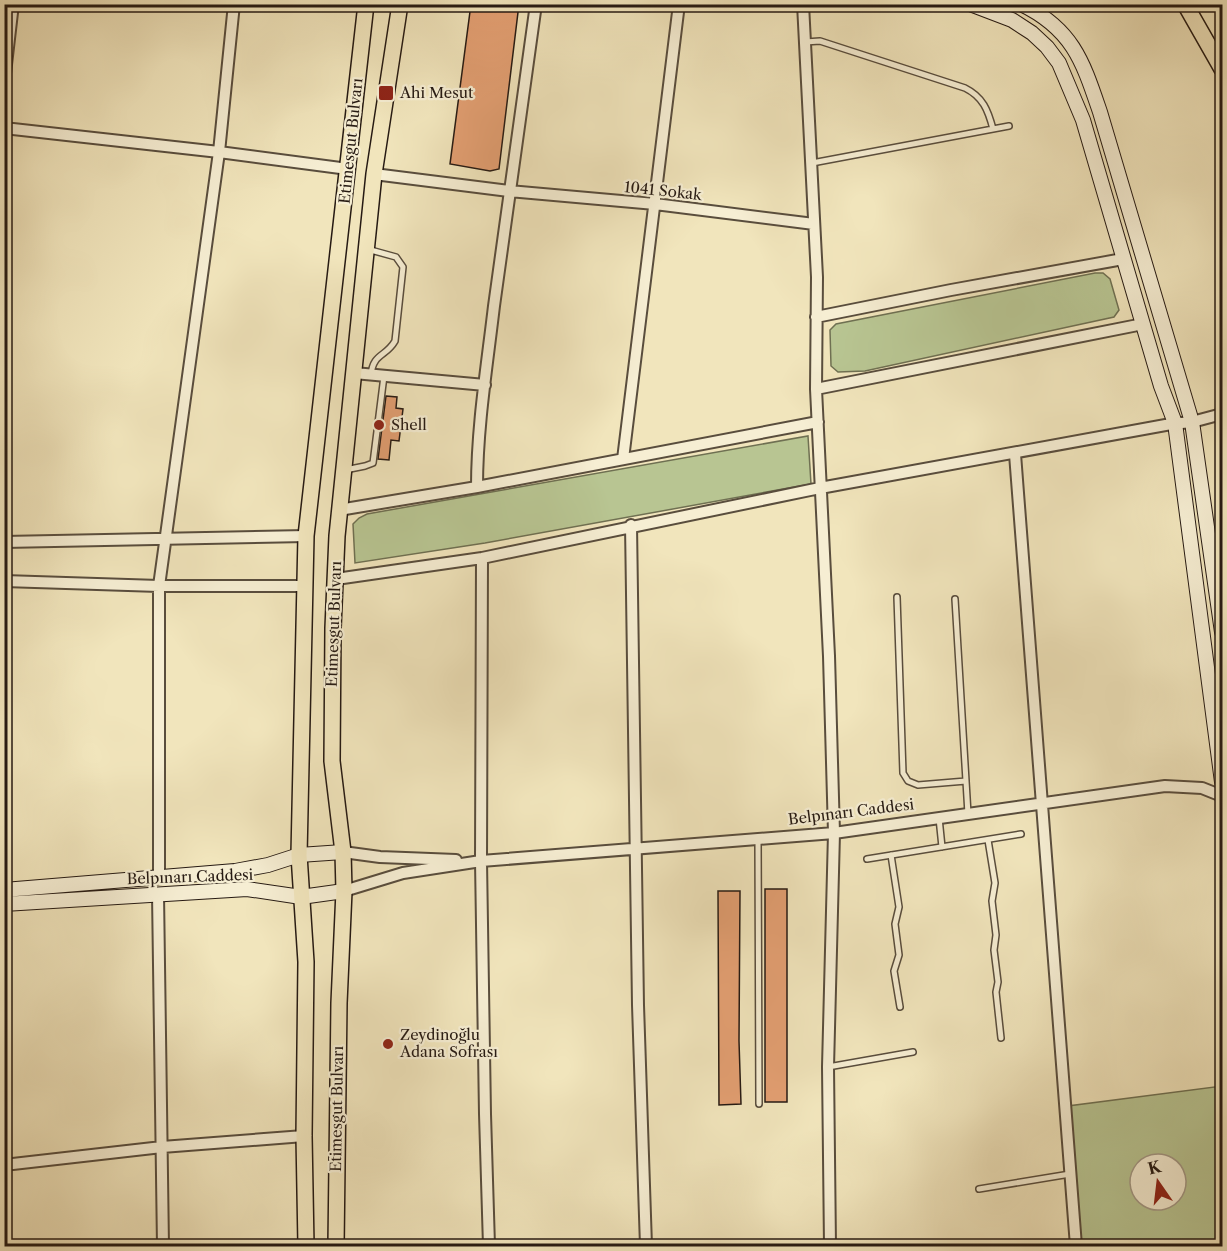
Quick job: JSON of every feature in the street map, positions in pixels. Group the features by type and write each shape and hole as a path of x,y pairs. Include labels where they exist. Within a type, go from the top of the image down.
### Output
{"main road":[{"name":"Etimesgut Bulvarı","path":"306,1246 304,1136 306,962 299,855 306,536 366,4"},
{"name":"Etimesgut Bulvarı","path":"336,1246 339,1004 344,891 343,852 332,761 333,628 339,510 374,174 400,4"},
{"path":"970,4 1012,20 1032,33 1047,47 1059,63 1083,120 1161,386 1175,423 1222,782"},
{"path":"1021,4 1057,29 1068,40 1083,63 1121,181 1192,422 1222,632"},
{"path":"1185,4 1222,69"},
{"name":"Belpınarı Caddesi","path":"4,890 235,871 268,865 299,855 343,852"},
{"name":"Belpınarı Caddesi","path":"4,904 247,889 301,897 344,891"}],"street":[{"path":"4,82 13,4"},
{"path":"159,877 159,586 219,152 234,4"},
{"path":"477,487 477,451 485,385 509,191 536,4"},
{"path":"623,459 678,4"},
{"path":"803,4 812,163 816,389 829,656 834,833 828,1067 830,1246"},
{"path":"4,128 348,169"},
{"name":"1041 Sokak","path":"374,174 509,191 655,204 814,224"},
{"path":"816,317 1124,259"},
{"path":"816,389 1143,324"},
{"path":"354,373 485,385"},
{"path":"336,579 482,558 631,525 820,488 1175,423 1192,422 1222,414"},
{"path":"339,510 477,487 818,422"},
{"path":"1015,454 1076,1246"},
{"path":"631,525 635,849 646,1246"},
{"path":"4,542 306,536"},
{"path":"482,558 481,861 484,1103 489,1246"},
{"path":"4,581 159,586 305,586"},
{"name":"Belpınarı Caddesi","path":"344,891 403,873 481,861 834,833 1165,786 1202,788 1222,796"},
{"name":"Belpınarı Caddesi","path":"343,852 380,857 481,861"},
{"path":"158,894 163,1246"},
{"path":"4,1165 162,1147 304,1136"}],"lane":[{"path":"805,42 820,41 965,88 976,94 985,104 993,129"},
{"path":"812,163 1009,126"},
{"path":"367,249 396,257 403,267 395,341 389,349 376,358 372,365 371,375"},
{"path":"343,470 373,463 384,376"},
{"path":"897,597 903,773 908,781 918,785 966,781"},
{"path":"956,599 968,814"},
{"path":"939,818 942,847"},
{"path":"867,859 1021,834"},
{"path":"758,839 759,1104"},
{"path":"988,840 994,883 992,901 996,935 994,950 1001,1038"},
{"path":"891,855 899,907 895,924 899,955 894,971 900,1007"},
{"path":"828,1067 912,1053"},
{"path":"980,1189 1070,1174"}],"green space":[{"path":"1103,273 1110,279 1119,310 1114,317 865,371 838,372 831,366 830,330 836,324"},
{"path":"808,436 811,484 485,543 355,563 353,524 367,514"},
{"path":"1222,1086 1222,1246 1081,1246 1068,1106"}],"building":[{"path":"471,4 519,4 499,169 490,171 450,164"},
{"path":"386,396 397,397 396,408 403,409 399,441 391,440 389,460 378,459"},
{"path":"765,889 787,889 787,1102 765,1102"},
{"path":"718,891 740,891 741,1104 719,1105"}],"place":[{"name":"Ahi Mesut","path":"386,93"},
{"name":"Shell","path":"379,425"},
{"name":"Zeydinoğlu Adana Sofrası","path":"388,1044"}]}
